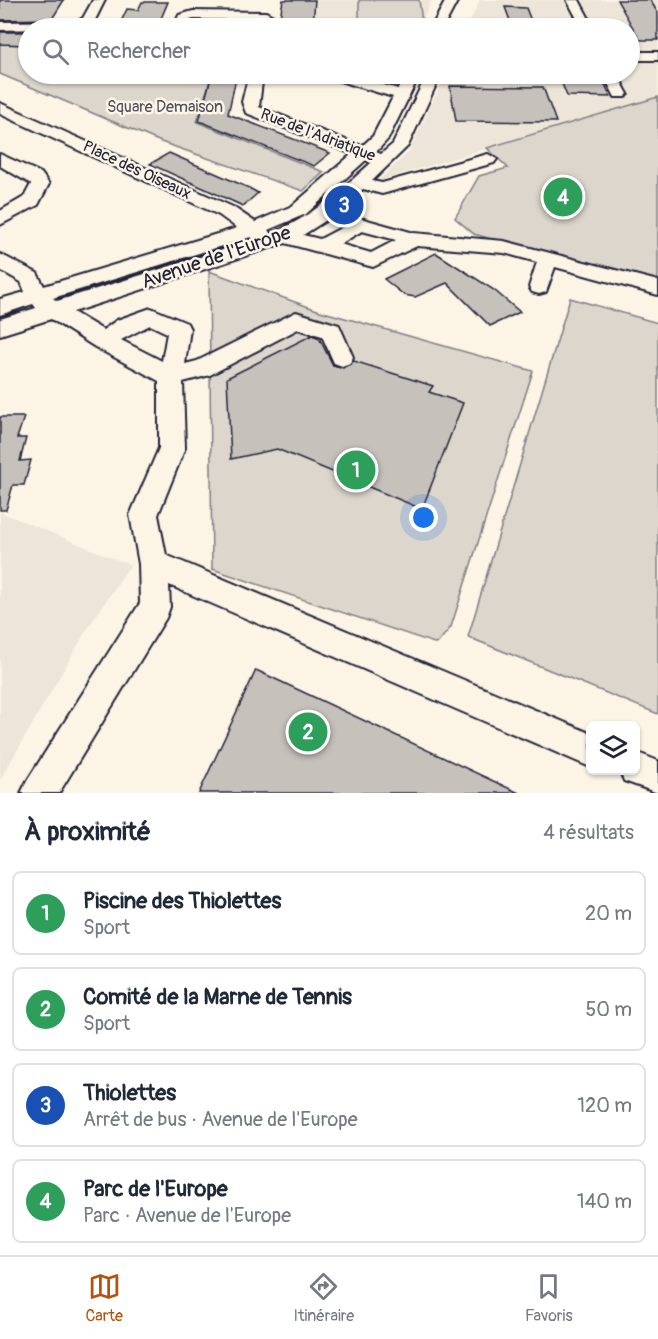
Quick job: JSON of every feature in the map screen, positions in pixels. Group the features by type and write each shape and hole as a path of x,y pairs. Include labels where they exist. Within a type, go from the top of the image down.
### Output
{"street":[{"path":"90,18 99,0"},
{"path":"266,18 269,0"},
{"path":"442,18 452,0"},
{"path":"573,0 583,18"},
{"path":"184,18 193,15 224,18"},
{"path":"0,26 18,26"},
{"path":"640,56 658,56"},
{"name":"Rue de l'Adriatique","path":"254,84 249,102 252,110 384,161"},
{"path":"365,84 402,95"},
{"name":"Avenue de l'Europe","path":"0,327 45,304 254,229 299,210 380,139 408,84"},
{"name":"Avenue de l'Europe","path":"0,308 45,304 276,239 314,221 355,188 400,146 429,84"},
{"path":"615,84 620,94"},
{"name":"Place des Oiseaux","path":"0,108 226,211 254,229 276,239"},
{"path":"0,159 35,177 40,184 31,201 0,219"},
{"path":"488,159 382,189 355,188 353,219 360,224 414,239 504,247 655,285"},
{"path":"323,246 360,224"},
{"path":"276,239 323,246 373,260 414,239"},
{"path":"540,287 548,259"},
{"path":"0,261 30,278 45,304 103,341 171,376 202,369 296,320 331,331 342,357"},
{"path":"39,793 155,607 153,564 144,515 172,448 171,376 179,329 152,316 125,326 103,341"},
{"path":"153,564 586,748"},
{"path":"640,771 658,778"}],"shaded area":[{"path":"283,0 432,0 424,18 280,18"},
{"path":"480,0 658,0 658,97 378,181 409,152 441,84 640,84 640,18 472,18"},
{"path":"0,512 130,565 86,631 0,780"}],"green space":[{"path":"359,0 419,0 421,18 359,18"},
{"name":"Square Demaison","path":"0,44 18,45 18,82 0,74"},
{"name":"Square Demaison","path":"24,84 209,84 197,122 324,172 303,191 161,142"},
{"path":"658,97 658,285 474,234 455,218 479,176 508,168 487,148"},
{"path":"209,271 320,311 533,371 451,627 437,644 212,569"},
{"path":"570,298 658,323 658,714 468,637"}],"building":[{"path":"0,0 64,0 53,18 0,20"},
{"path":"283,0 315,0 314,18 280,18"},
{"path":"617,0 650,0 658,13 658,40 640,40 640,18 627,18"},
{"path":"142,2 168,2 161,18 123,18 127,9 138,10"},
{"path":"505,7 526,8 530,18 509,18"},
{"path":"0,32 18,32 18,45 0,44"},
{"path":"209,84 235,84 228,114 330,153 314,166 199,121"},
{"path":"562,84 605,84 611,97 567,96"},
{"path":"450,86 543,87 556,122 456,121"},
{"path":"169,153 258,193 243,206 150,164"},
{"path":"436,253 494,290 520,312 490,326 447,283 415,297 404,295 384,279"},
{"path":"312,335 319,338 333,365 343,368 354,361 433,386 429,392 463,403 422,509 277,449 231,459 227,378"},
{"path":"0,417 24,417 17,438 26,438 20,461 31,460 24,485 13,485 6,510 0,510"},
{"path":"256,670 519,793 199,793"}],"place":[{"name":"Parc de l'Europe","path":"563,197"},
{"name":"Thiolettes","path":"344,205"},
{"name":"Piscine des Thiolettes","path":"356,470"},
{"name":"Comité de la Marne de Tennis","path":"308,732"}]}
